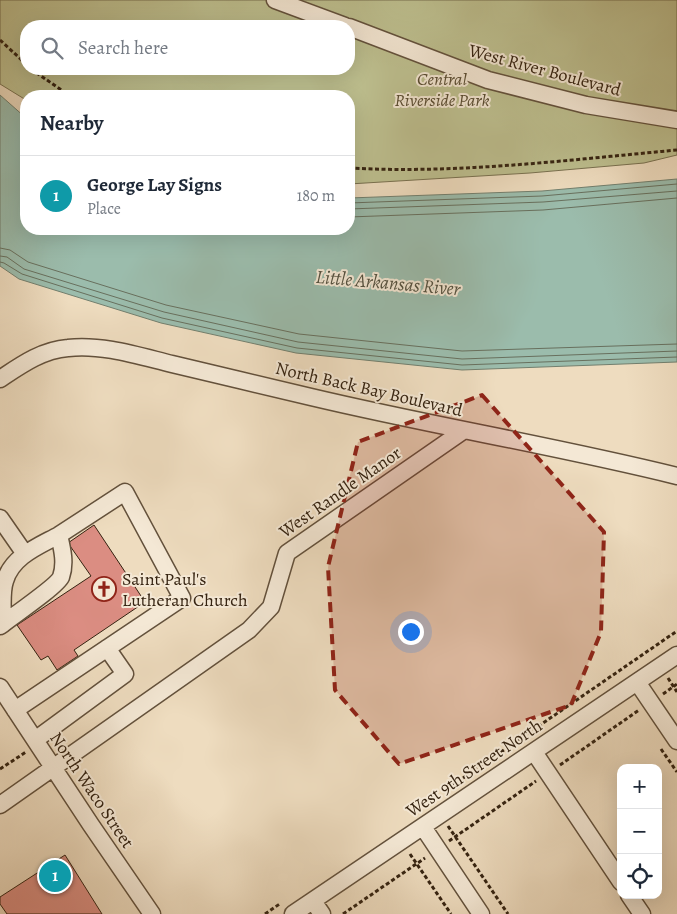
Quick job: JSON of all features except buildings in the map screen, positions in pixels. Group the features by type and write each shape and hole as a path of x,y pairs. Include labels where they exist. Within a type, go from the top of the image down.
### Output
{"street":[{"name":"West River Boulevard","path":"275,0 328,20"},
{"name":"West River Boulevard","path":"355,30 488,80 586,105 677,120"},
{"name":"North Back Bay Boulevard","path":"0,379 26,362 52,351 69,348 100,349 381,414 677,476"},
{"name":"West Randle Manor","path":"53,768 172,682 249,630 271,607 287,553 463,430"},
{"path":"2,625 4,582 12,566 25,554 60,535 125,492 182,598 15,710"},
{"path":"0,518 25,554"},
{"path":"2,625 60,579 64,557 60,535"},
{"path":"31,746 125,674 107,648"},
{"name":"West 9th Street North","path":"287,908 317,907 398,843 677,655"},
{"path":"637,682 677,741"},
{"name":"North Waco Street","path":"0,687 15,710 31,746 53,768 152,914"},
{"path":"534,752 617,876"},
{"path":"0,805 53,768"},
{"path":"423,827 480,914"},
{"path":"632,899 642,914"}],"path":[{"path":"0,40 20,58"},
{"path":"40,75 61,90"},
{"path":"355,168 399,171 486,168 677,150"},
{"path":"439,795 677,631"},
{"path":"344,914 677,684"},
{"path":"0,769 31,746"},
{"path":"440,815 508,914"},
{"path":"398,843 410,854 450,914"},
{"path":"265,914 287,908"}],"highlighted area":[{"path":"482,395 604,532 601,632 571,705 399,764 335,690 328,567 358,442"}],"green space":[{"name":"Central Riverside Park","path":"0,0 677,0 677,155 644,163 530,173 355,184 355,90 20,90 20,96 0,84"}],"water":[{"name":"Little Arkansas River","path":"0,95 20,113 20,235 355,235 355,198 542,191 677,179 677,362 462,370 296,353 161,323 19,279 0,266"}],"place":[{"name":"Saint Paul's Lutheran Church","path":"104,589"},
{"name":"George Lay Signs","path":"55,876"}]}
